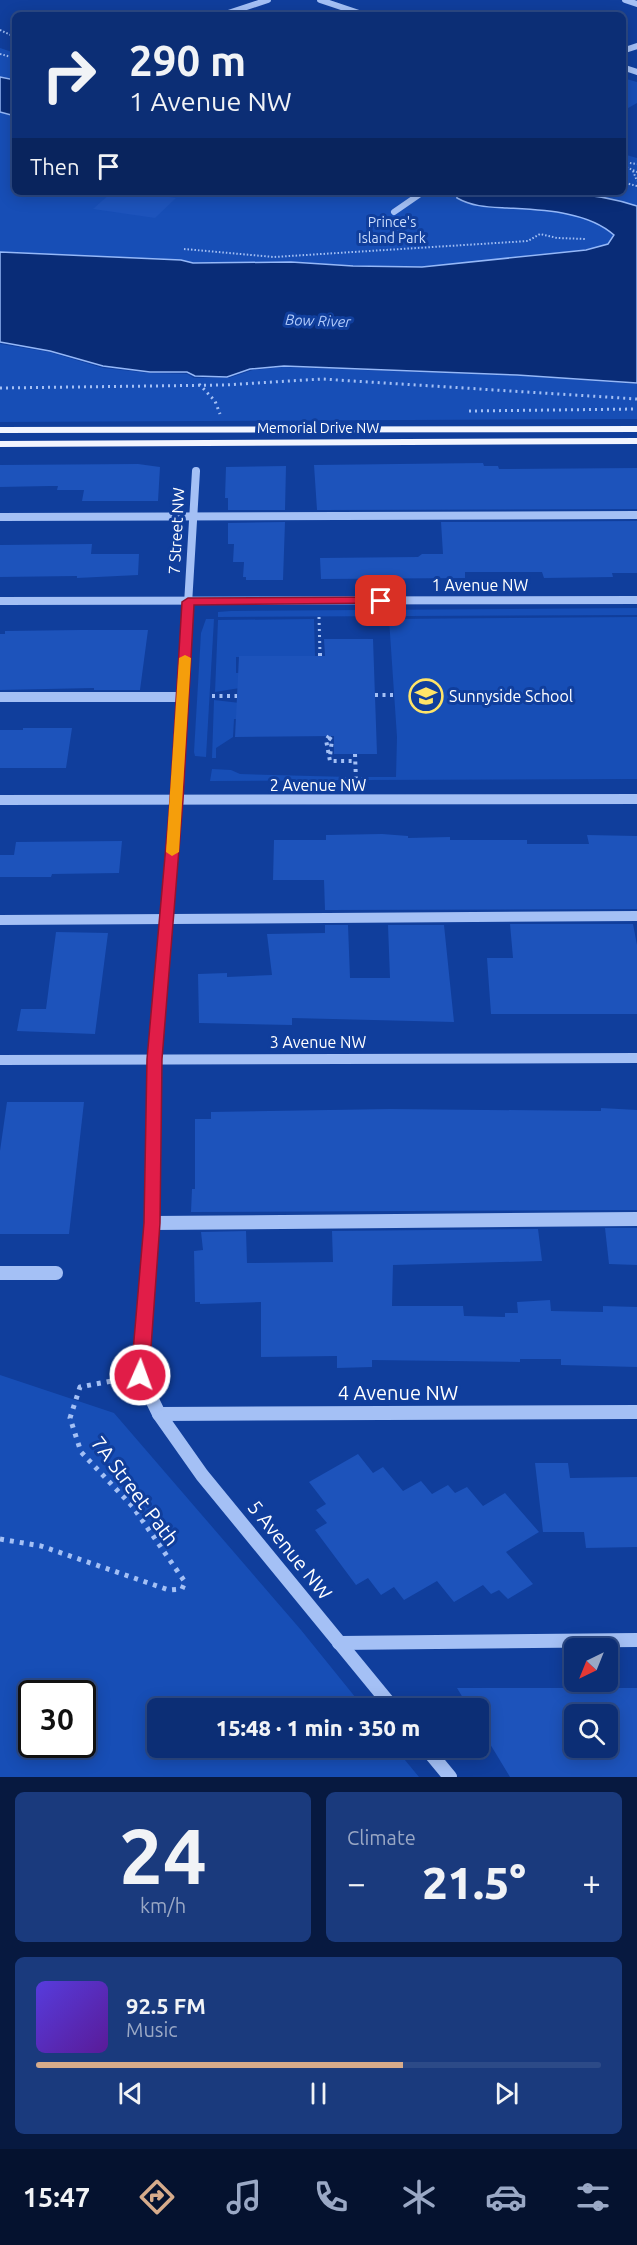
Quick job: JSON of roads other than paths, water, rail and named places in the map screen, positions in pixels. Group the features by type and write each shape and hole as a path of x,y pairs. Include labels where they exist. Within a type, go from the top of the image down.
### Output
{"main road":[{"name":"Memorial Drive NW","path":"0,430 637,429"},
{"name":"Memorial Drive NW","path":"0,444 637,441"}],"street":[{"path":"231,12 268,0"},
{"path":"320,0 356,12"},
{"path":"625,0 637,4"},
{"path":"394,212 419,195"},
{"name":"7 Street NW","path":"159,1414 140,1375 152,1223 155,1059 177,800 196,471"},
{"path":"0,518 637,515"},
{"name":"1 Avenue NW","path":"0,602 637,600"},
{"path":"0,697 183,697"},
{"name":"2 Avenue NW","path":"0,800 637,799"},
{"path":"0,920 637,916"},
{"name":"3 Avenue NW","path":"0,1060 637,1059"},
{"path":"152,1223 637,1219"},
{"path":"0,1273 56,1273"},
{"name":"4 Avenue NW","path":"159,1414 637,1412"},
{"name":"5 Avenue NW","path":"159,1414 202,1475 385,1698"},
{"path":"339,1643 637,1640"},
{"path":"434,1758 450,1777"}],"water":[{"path":"0,77 12,79 12,115 0,112"},
{"name":"Bow River","path":"456,195 586,195 637,206 637,383 517,375 284,366 250,369 227,377 195,376 187,372 150,372 103,366 50,351 0,342 0,252 181,260 193,263 291,262 422,267 586,250 608,244 614,235 603,227 578,216 549,211 487,207 457,198"}],"place":[{"name":"Sunnyside School","path":"426,696"}],"park label":[{"name":"Prince's Island Park","path":"392,230"}]}
